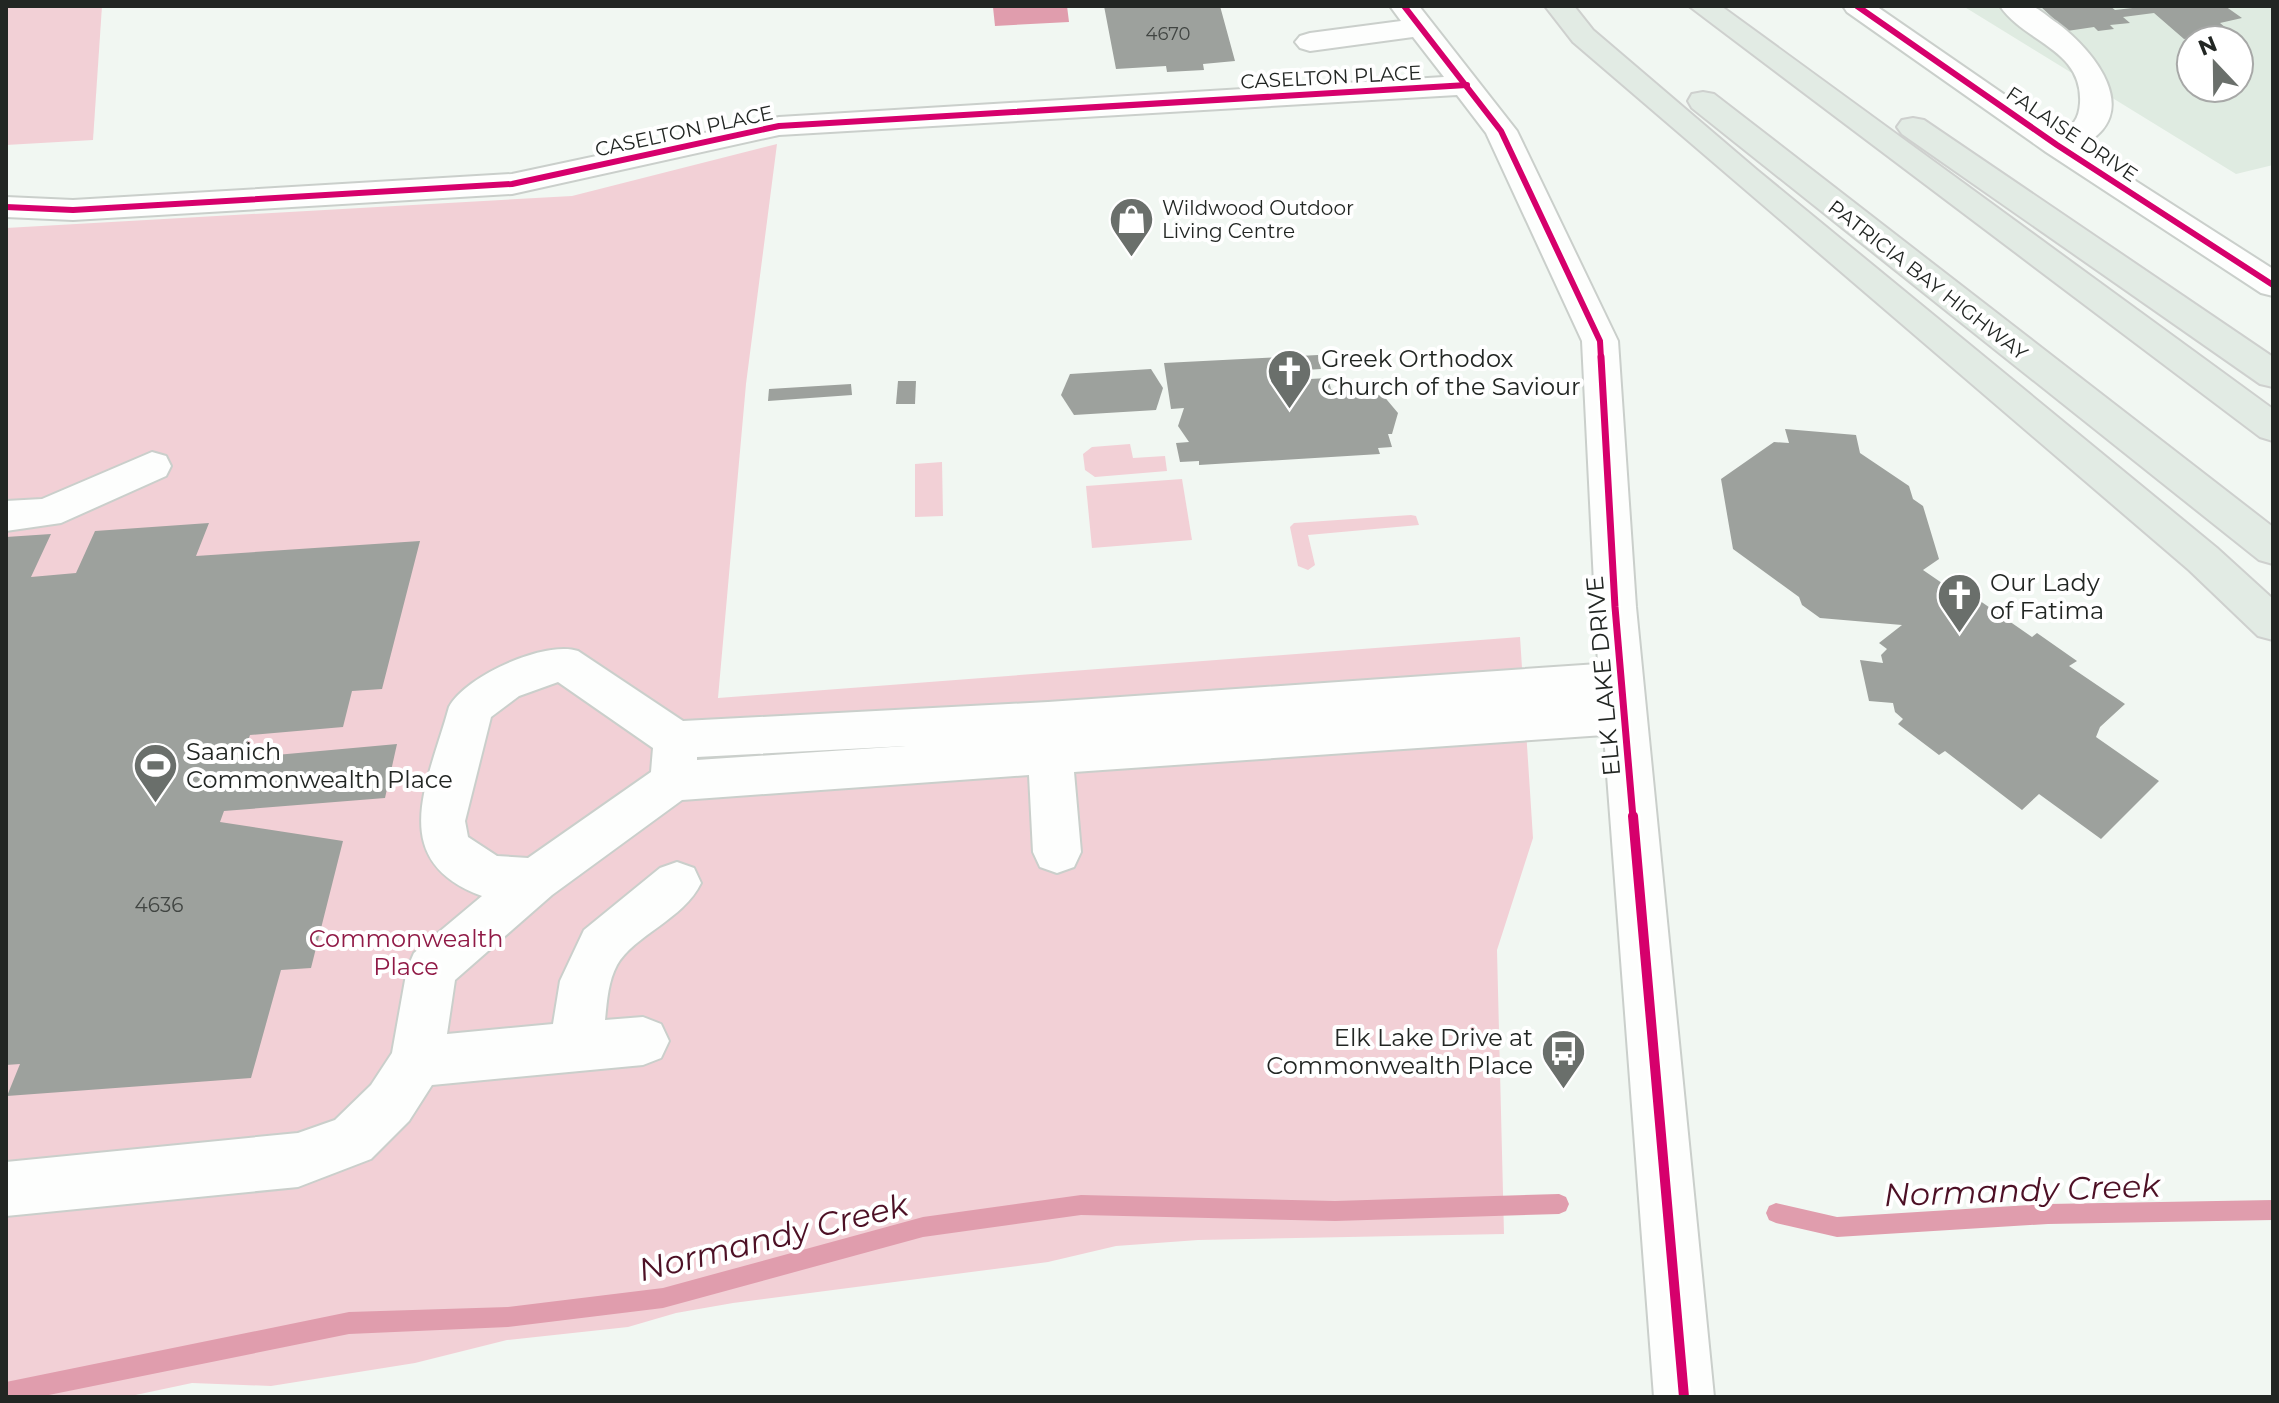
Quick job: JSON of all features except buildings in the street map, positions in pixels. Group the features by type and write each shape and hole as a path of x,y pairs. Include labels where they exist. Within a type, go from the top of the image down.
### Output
{"highway":[{"path":"1559,6 1583,36 1606,56 2203,559 2273,624"},
{"name":"PATRICIA BAY HIGHWAY","path":"1587,6 1747,137 2273,549"},
{"path":"1703,6 2273,428"},
{"path":"1743,6 2273,375"}],"street":[{"name":"FALAISE DRIVE","path":"1857,6 2057,145 2273,285"},
{"path":"2014,6 2069,47 2086,64 2095,80 2097,97 2094,117 2083,135 2057,145"},
{"path":"1310,42 1412,16"},
{"name":"ELK LAKE DRIVE","path":"1412,16 1501,131 1600,341 1624,698 1684,1397"},
{"name":"CASELTON PLACE","path":"6,207 73,210 512,184 779,126 1467,85"},
{"path":"6,516 47,513 152,466"},
{"path":"535,880 488,877 447,848 442,821 471,707 504,684 563,663 674,761"},
{"path":"6,1189 298,1160 352,1140 390,1103 417,1061 432,969 674,761 1624,698"},
{"path":"1049,738 1057,852"},
{"path":"575,1047 585,981 601,946 677,883"},
{"path":"417,1061 643,1041"}],"shaded area":[{"path":"1067,6 1069,22 995,26 993,7"},
{"path":"1963,6 2273,6 2273,165 2236,174"}],"green space":[{"path":"6,6 102,6 93,140 6,145"},
{"name":"Commonwealth Place","path":"777,144 746,384 718,698 1520,637 1533,838 1497,950 1504,1234 1198,1240 1116,1246 1048,1262 733,1303 676,1313 628,1327 507,1340 415,1363 271,1386 192,1383 126,1397 6,1397 6,228 572,196"},
{"path":"1130,444 1133,458 1165,456 1167,471 1095,477 1085,470 1083,454 1092,447"},
{"path":"942,462 943,516 915,517 915,464"},
{"path":"1182,479 1192,540 1092,548 1086,486"},
{"path":"1416,516 1419,525 1308,535 1315,565 1308,570 1298,566 1290,527 1294,523"}],"waterway":[{"name":"Normandy Creek","path":"6,1393 349,1323 508,1317 663,1298 923,1227 1081,1205 1335,1211 1559,1204"},
{"name":"Normandy Creek","path":"1776,1213 1837,1227 2048,1214 2273,1210"}],"cycle path":[{"path":"1404,6 1501,131 1600,341 1615,607 1684,1397"},
{"path":"1857,6 2057,145 2273,285"},
{"path":"6,207 73,210 512,184 779,126 1467,85"}],"place":[{"name":"Wildwood Outdoor Living Centre","path":"1131,258"},
{"name":"Greek Orthodox Church of the Saviour","path":"1290,411"},
{"name":"Our Lady of Fatima","path":"1959,635"},
{"name":"Saanich Commonwealth Place","path":"155,804"},
{"name":"Elk Lake Drive at Commonwealth Place","path":"1564,1090"}]}
